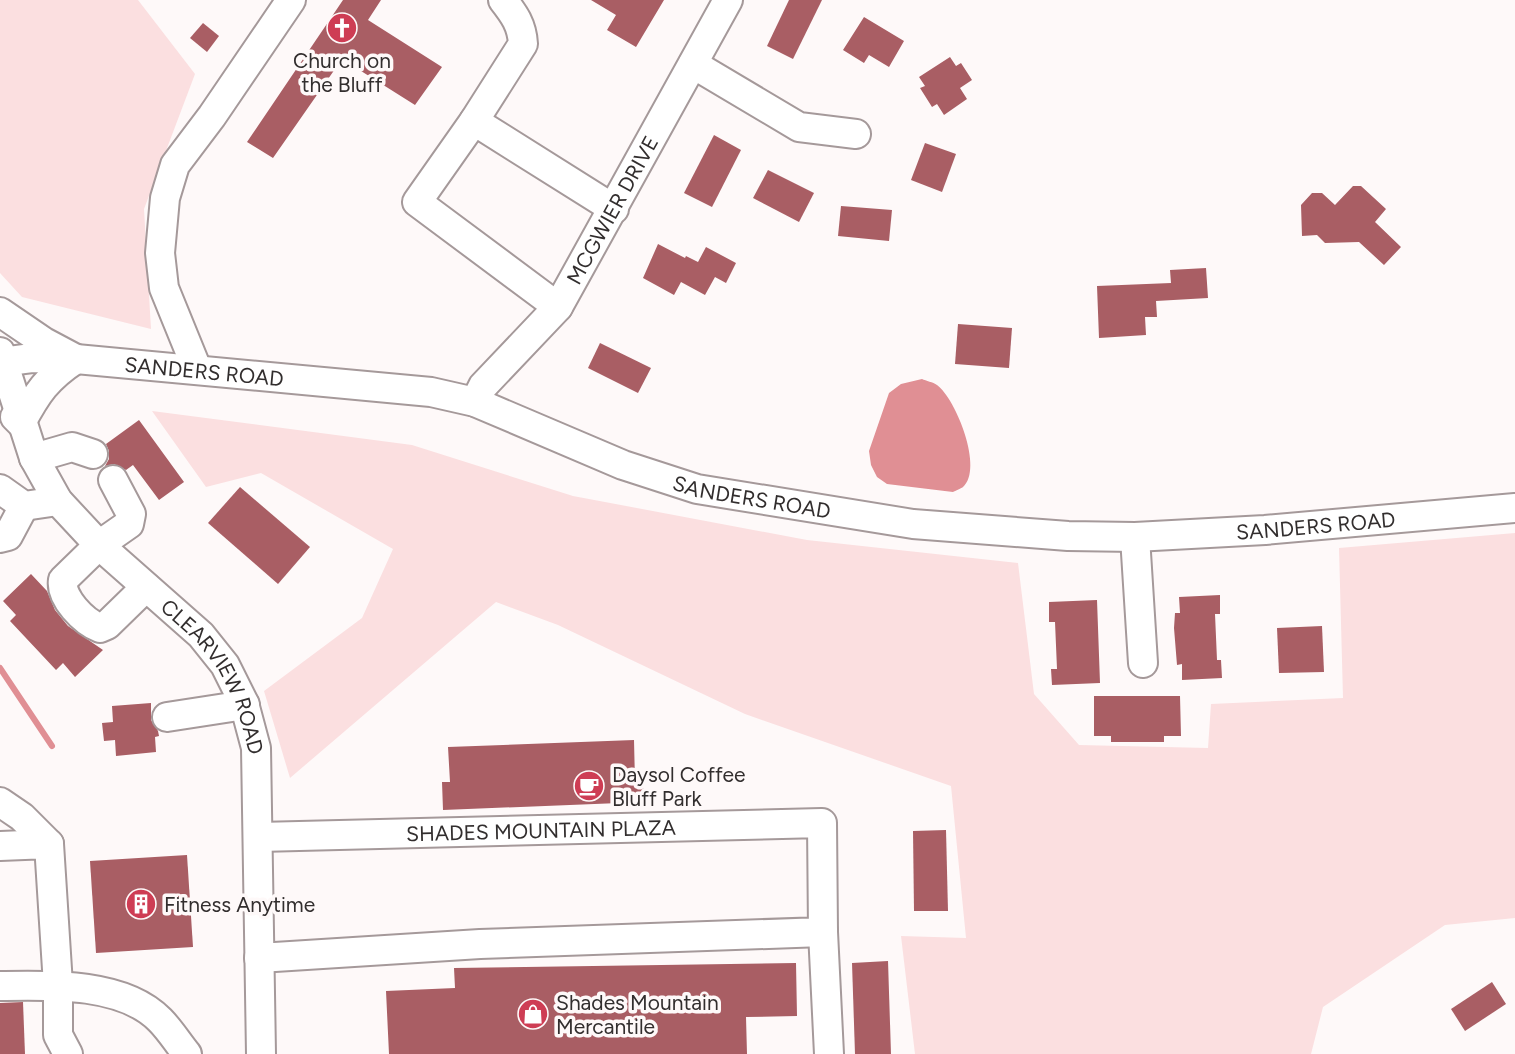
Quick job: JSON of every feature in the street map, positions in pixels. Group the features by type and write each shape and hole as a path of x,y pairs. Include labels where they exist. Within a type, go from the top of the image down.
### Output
{"street":[{"path":"197,369 164,288 160,253 165,198 175,165 291,0"},
{"path":"503,0 515,15 522,30 523,44 418,202 558,307"},
{"name":"MCGWIER DRIVE","path":"475,402 483,386 558,307 728,0"},
{"path":"693,64 799,127 856,134"},
{"path":"474,121 614,209"},
{"path":"0,312 44,342 76,359"},
{"name":"SANDERS ROAD","path":"1,358 76,359 418,390 475,402 623,465 697,489 913,524 1055,535 1135,537 1265,530 1515,508"},
{"name":"CLEARVIEW ROAD","path":"1,358 34,458 58,501 99,545 201,635 225,665 245,705 256,748 261,1054"},
{"path":"0,404 22,423 38,392 60,369 76,359"},
{"path":"34,458 72,447 93,454"},
{"path":"113,480 131,514 129,524 99,545 63,580 62,588 65,596 93,625 100,628 107,625 146,587"},
{"path":"0,489 24,506 58,501"},
{"path":"0,538 8,536 24,506"},
{"path":"1135,537 1143,663"},
{"path":"167,717 245,705"},
{"path":"0,802 22,817 49,844 58,985 58,1035 68,1054"},
{"name":"SHADES MOUNTAIN PLAZA","path":"259,837 822,824 823,932"},
{"path":"0,846 49,844"},
{"path":"259,958 480,944 823,932 829,1054"},
{"path":"0,986 58,985 121,995 159,1018 187,1054"}],"shaded area":[{"path":"0,0 138,0 195,74 144,209 151,329 22,297 0,273"},
{"path":"922,379 935,384 944,393 952,404 965,434 969,451 969,478 963,487 953,492 887,484 877,477 871,465 869,451 889,393 901,384"},
{"path":"152,411 412,445 573,496 807,540 1018,563 1034,694 1079,745 1208,748 1211,704 1343,698 1339,548 1515,533 1515,918 1445,925 1323,1007 1311,1054 915,1054 901,936 966,938 951,786 745,714 558,625 496,602 290,778 264,691 362,618 393,549 261,473 206,487"}],"building":[{"path":"343,0 381,0 368,20 442,67 415,105 342,59 273,158 247,142"},
{"path":"591,0 664,0 636,47 607,30 616,15"},
{"path":"789,0 822,0 793,59 767,46"},
{"path":"864,17 904,41 889,67 869,55 864,63 843,50"},
{"path":"203,23 219,36 207,52 190,38"},
{"path":"950,57 956,66 961,63 972,80 960,88 967,99 944,115 937,104 932,107 920,88 925,86 919,77"},
{"path":"714,135 741,150 712,207 684,193"},
{"path":"925,143 956,154 942,192 911,180"},
{"path":"768,170 814,193 799,222 753,198"},
{"path":"1353,186 1361,186 1386,209 1375,222 1401,247 1384,265 1359,242 1325,243 1317,235 1302,236 1301,205 1312,193 1322,193 1335,205"},
{"path":"841,206 892,210 889,241 838,236"},
{"path":"658,244 698,262 706,247 736,263 726,283 715,277 705,295 681,282 674,295 643,278"},
{"path":"1206,268 1208,298 1156,301 1157,317 1145,317 1146,335 1099,338 1097,286 1171,283 1170,270"},
{"path":"958,324 1012,328 1009,368 955,364"},
{"path":"600,343 651,368 638,393 588,368"},
{"path":"139,420 184,482 159,500 133,465 126,470 114,464 105,466 109,459 106,444"},
{"path":"240,487 310,547 278,584 208,523"},
{"path":"31,574 47,591 55,610 68,626 103,650 75,677 63,663 56,670 10,621 16,615 3,601"},
{"path":"1220,595 1220,614 1215,614 1217,660 1221,660 1222,678 1182,680 1182,664 1177,665 1174,628 1175,613 1180,613 1179,597"},
{"path":"1097,600 1100,683 1052,685 1051,669 1057,669 1055,622 1049,622 1049,602"},
{"path":"1322,626 1324,672 1279,673 1277,628"},
{"path":"1094,696 1180,696 1181,736 1164,736 1164,742 1111,742 1111,736 1094,736"},
{"path":"151,703 151,720 159,736 155,737 156,752 116,756 115,740 104,741 102,723 113,722 112,706"},
{"path":"634,740 635,782 643,781 644,802 443,810 442,782 450,782 448,747"},
{"path":"946,830 948,911 914,911 913,831"},
{"name":"Fitness Anytime","path":"187,855 193,947 96,953 90,861"},
{"path":"888,961 891,1054 855,1054 852,963"},
{"path":"796,963 797,1016 746,1017 747,1054 389,1054 386,991 455,988 454,968"},
{"path":"1492,982 1506,1004 1465,1031 1451,1009"},
{"path":"23,1002 25,1054 0,1054 0,1003"}],"waterway":[{"path":"0,668 52,746"}],"place":[{"name":"Church on the Bluff","path":"342,28"},
{"name":"Daysol Coffee Bluff Park","path":"589,786"},
{"name":"Fitness Anytime","path":"141,904"},
{"name":"Shades Mountain Mercantile","path":"533,1014"}]}
